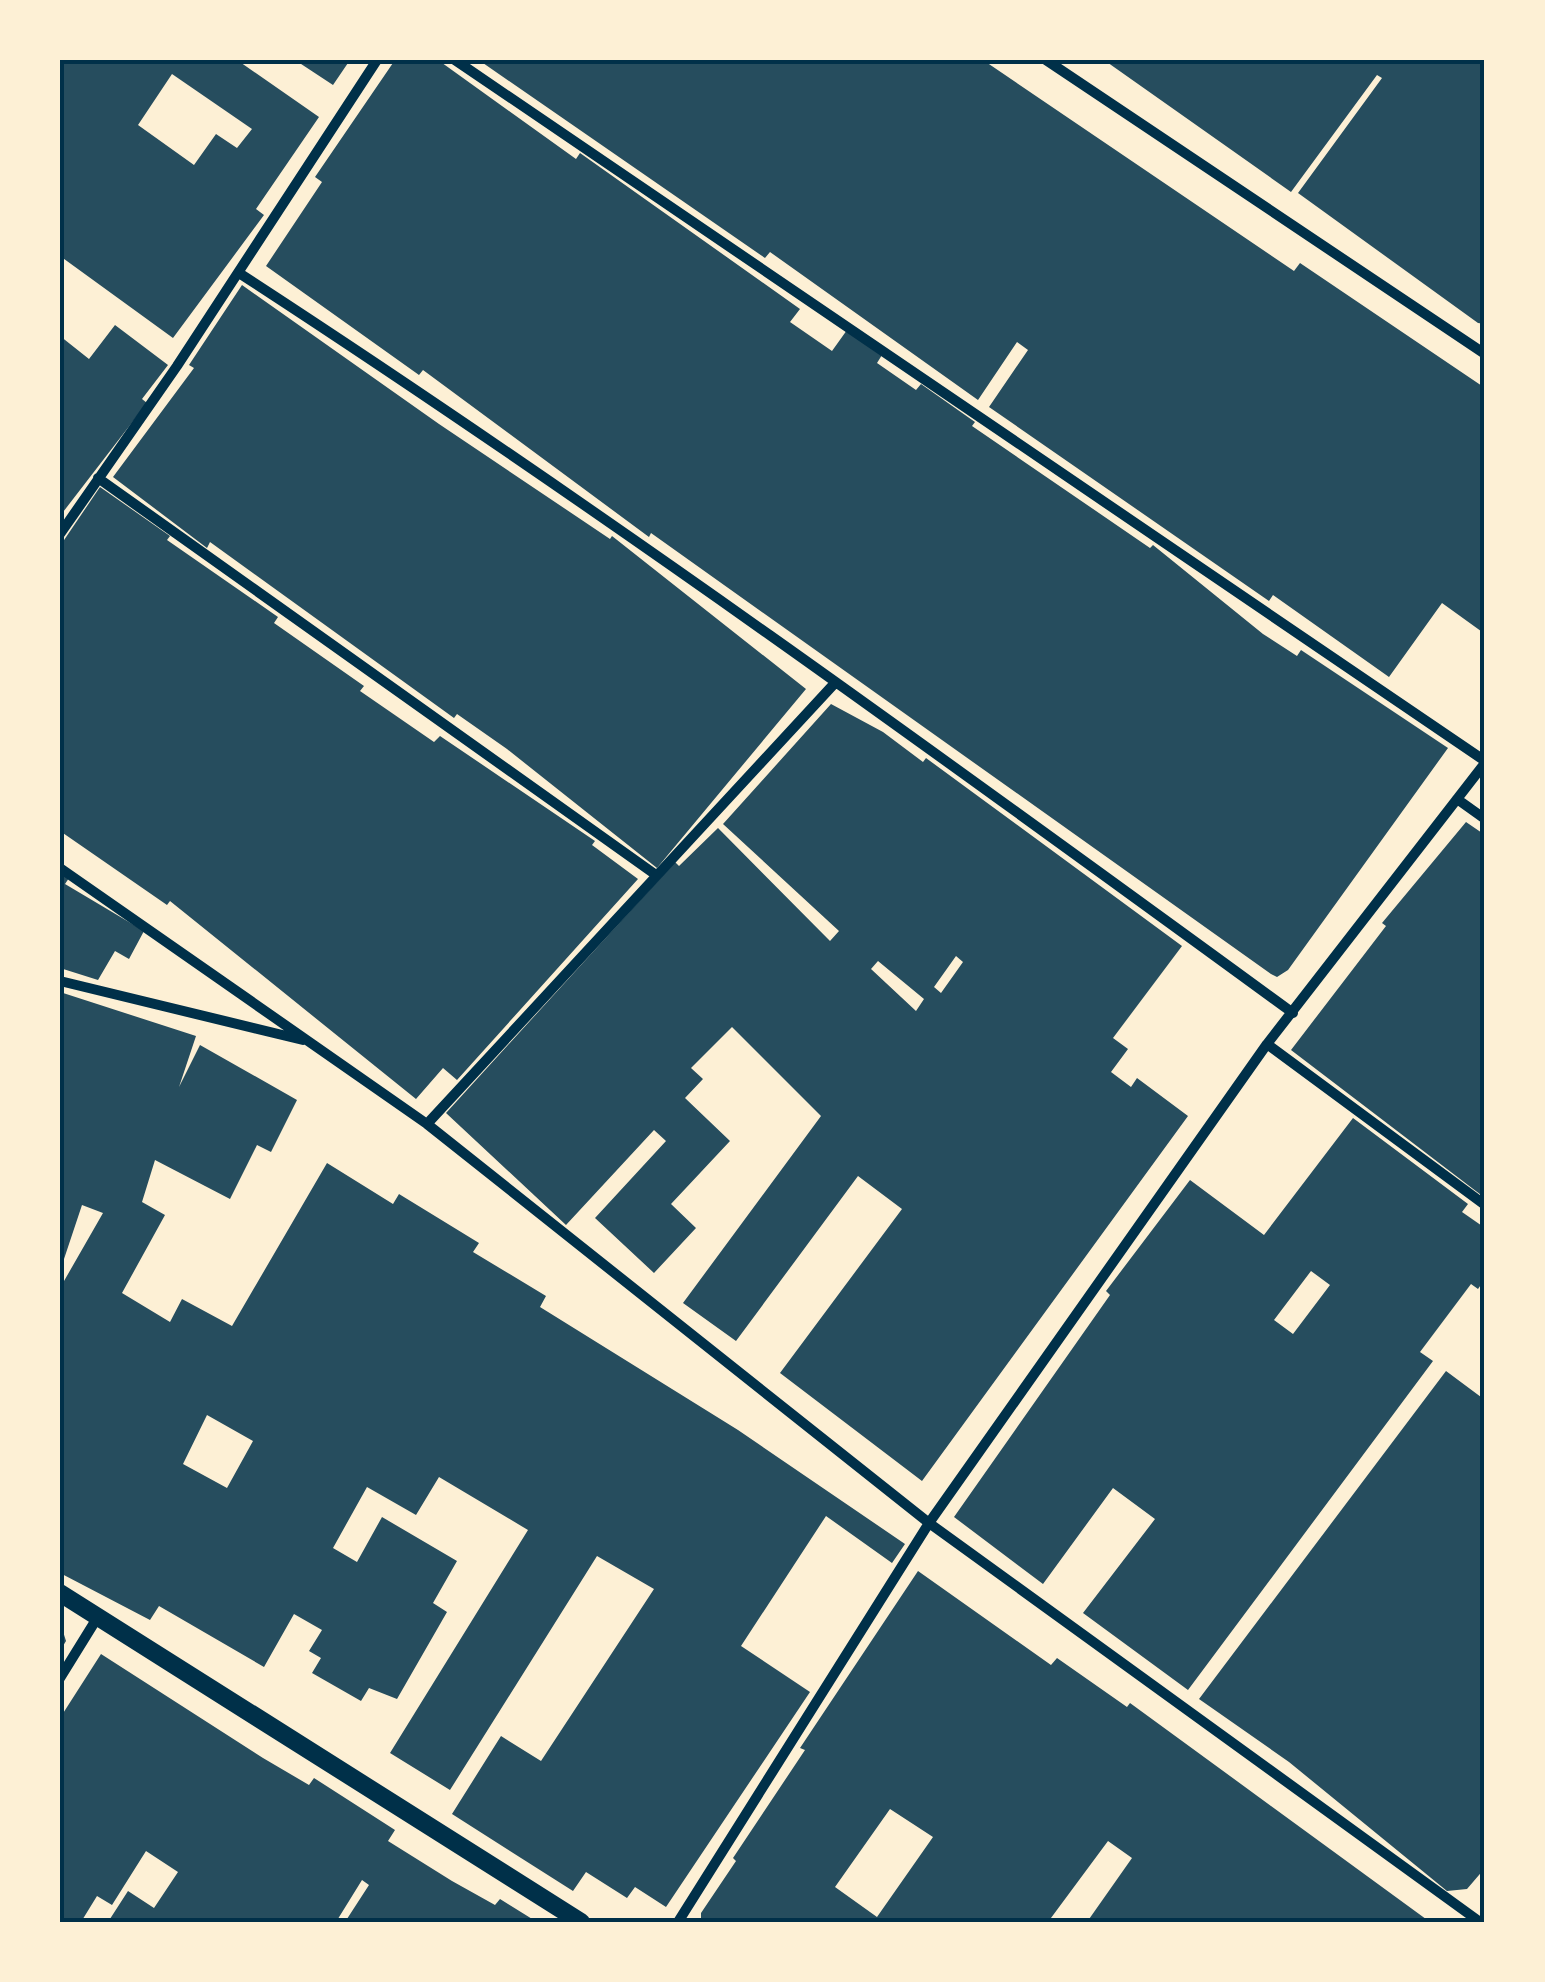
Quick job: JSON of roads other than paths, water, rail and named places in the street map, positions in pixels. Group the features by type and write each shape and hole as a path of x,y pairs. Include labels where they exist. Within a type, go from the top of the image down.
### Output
{"street":[{"path":"60,534 239,273 378,60"},
{"path":"455,60 1485,762 1267,1044 928,1523 678,1922"},
{"path":"1046,60 1485,354"},
{"path":"239,273 495,440 1293,1013"},
{"path":"98,478 656,875"},
{"path":"427,1124 834,684"},
{"path":"1457,799 1485,819"},
{"path":"60,868 427,1124 928,1523 1480,1922"},
{"path":"60,981 309,1042"},
{"path":"1267,1044 1485,1205"},
{"path":"60,1593 581,1922"},
{"path":"60,1678 99,1615"}]}
